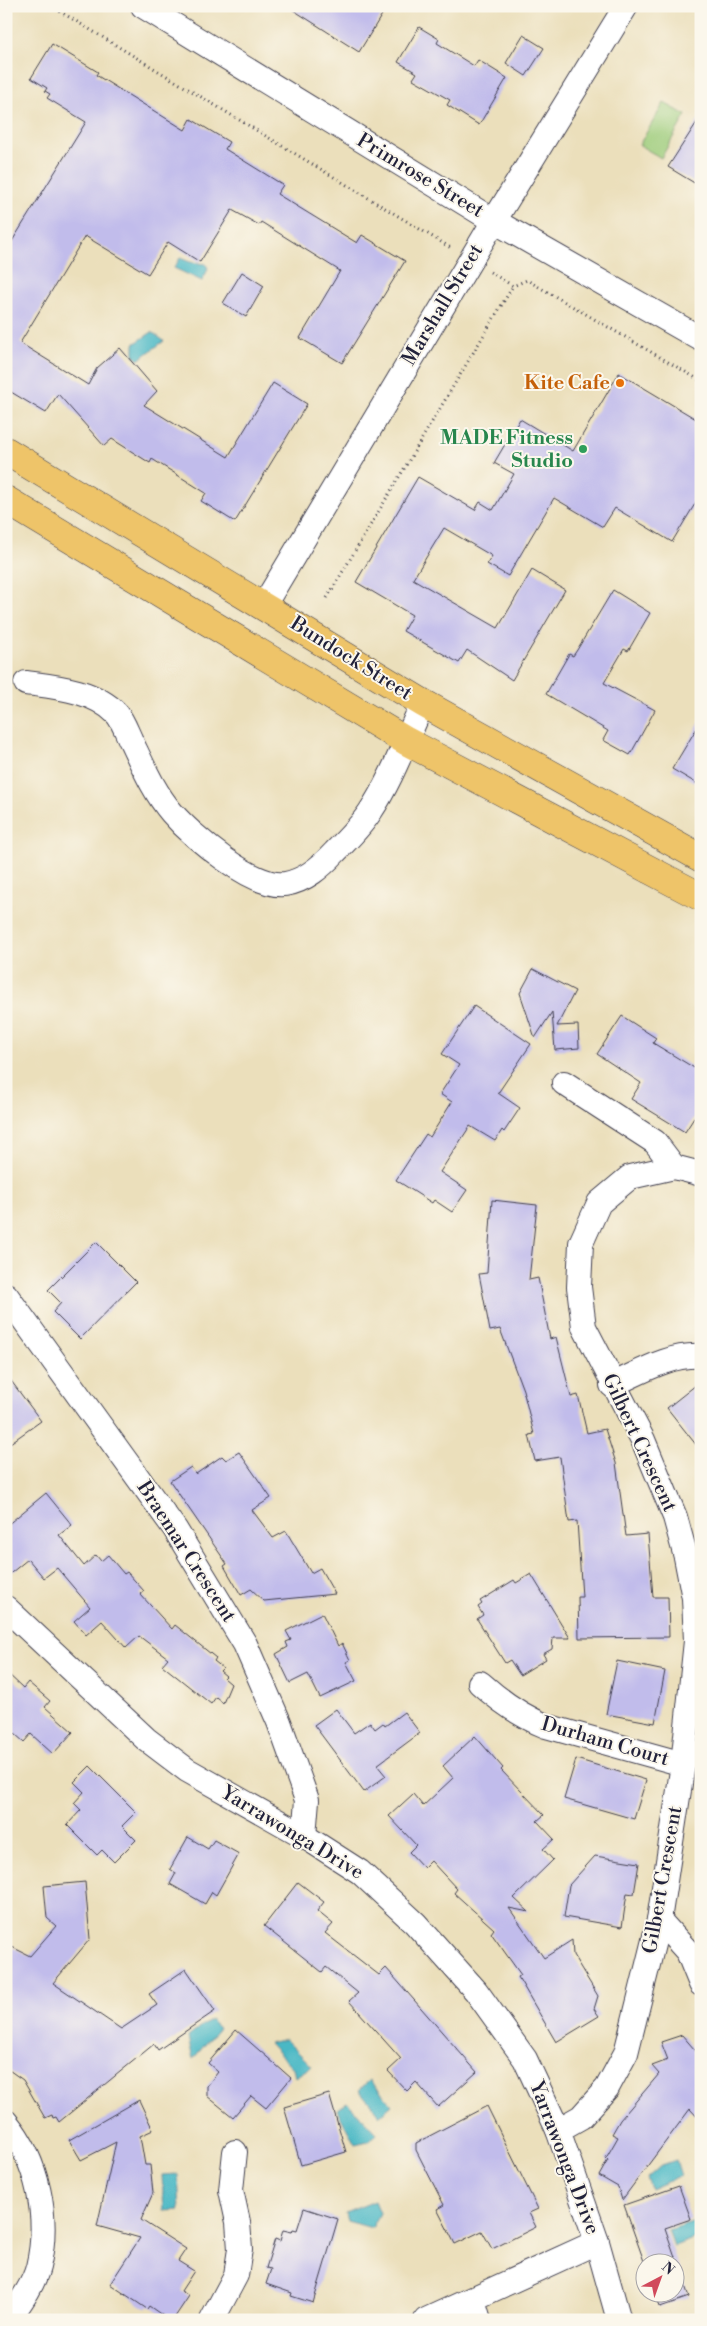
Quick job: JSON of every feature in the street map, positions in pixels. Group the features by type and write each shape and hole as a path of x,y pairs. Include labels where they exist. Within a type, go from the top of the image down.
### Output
{"main road":[{"name":"Bundock Street","path":"6,452 264,606 423,704 701,858"},
{"name":"Bundock Street","path":"6,500 406,741 701,897"}],"street":[{"name":"Primrose Street","path":"143,6 494,221 701,339"},
{"name":"Marshall Street","path":"264,606 470,260 626,6"},
{"path":"26,683 67,689 100,701 118,715 152,785 172,813 199,839 229,863 262,879 283,885 302,880 326,862 370,812 423,704"},
{"path":"564,1083 655,1142 674,1167"},
{"name":"Gilbert Crescent","path":"558,2130 581,2117 607,2088 626,2053 659,1920 683,1764 695,1651 694,1598 684,1549 660,1477 584,1327 579,1287 581,1243 599,1203 630,1177 674,1167 701,1174"},
{"name":"Braemar Crescent","path":"6,1295 175,1529 245,1644 279,1722 306,1800 304,1836"},
{"path":"612,1385 668,1360 689,1355 701,1356"},
{"name":"Yarrawonga Drive","path":"6,1608 146,1738 187,1770 304,1836 360,1872 415,1923 476,1991 525,2059 558,2130 597,2242 619,2320"},
{"name":"Durham Court","path":"480,1683 510,1707 529,1719 546,1726 683,1764"},
{"path":"659,1920 688,1952 701,1984"},
{"path":"6,2122 17,2135 33,2170 42,2201 42,2234 38,2268 24,2296 8,2320"},
{"path":"212,2320 236,2275 238,2266 240,2249 238,2222 231,2190 236,2152"},
{"path":"426,2320 476,2310 597,2242"}],"path":[{"path":"51,6 513,286"},
{"path":"327,598 513,286 527,280 701,381"}],"green space":[{"path":"664,103 686,115 661,158 639,145"}],"water":[{"path":"180,258 190,262 206,264 208,269 202,281 174,268"},
{"path":"152,332 164,341 138,360 134,355 134,344"},
{"path":"210,2020 219,2028 193,2059 188,2037"},
{"path":"285,2039 312,2066 295,2077 293,2068 269,2043"},
{"path":"370,2080 392,2105 380,2115 359,2090"},
{"path":"347,2102 377,2133 368,2141 355,2144 337,2110"},
{"path":"676,2160 681,2176 651,2189 647,2178 662,2165"},
{"path":"178,2174 180,2210 164,2211 162,2175"},
{"path":"375,2201 380,2213 372,2228 347,2221 345,2213"},
{"path":"701,2219 701,2236 674,2246 668,2230"}],"building":[{"path":"287,6 372,6 383,13 359,52"},
{"path":"419,27 439,39 437,43 474,66 478,60 507,78 479,125 447,105 450,100 413,79 417,73 398,62"},
{"path":"523,35 544,48 526,76 506,63"},
{"path":"52,44 98,72 96,75 185,130 191,119 229,142 225,149 283,185 277,194 357,243 362,235 405,261 342,363 300,338 340,271 261,222 259,225 232,210 200,262 168,242 148,274 85,236 20,343 88,385 97,368 120,348 157,391 144,405 228,457 273,383 307,404 235,522 201,501 206,493 152,459 150,463 112,439 104,446 58,394 46,413 6,389 6,251 86,122 47,98 50,94 45,91 47,88 31,78"},
{"path":"701,116 701,187 668,167"},
{"path":"242,272 264,286 246,317 223,303"},
{"path":"619,373 701,422 701,494 672,542 615,508 603,527 554,498 508,576 487,564 492,556 444,528 413,579 498,628 532,570 565,590 512,680 467,650 459,663 403,631 412,615 356,582 418,477 475,510 480,502 493,510 514,474 494,463 520,419 573,451"},
{"path":"613,590 650,613 628,651 624,649 604,683 655,710 630,755 603,740 608,731 546,694 569,654 573,656"},
{"path":"701,721 701,786 672,769"},
{"path":"533,969 575,991 557,1026 578,1025 579,1048 555,1050 552,1012 535,1038 520,993"},
{"path":"474,1006 531,1044 498,1093 520,1108 504,1132 502,1130 495,1141 470,1126 440,1172 467,1190 452,1212 434,1200 432,1203 396,1180 426,1134 430,1137 452,1102 440,1094 459,1065 442,1054"},
{"path":"622,1016 656,1038 653,1043 701,1072 701,1107 685,1132 631,1099 641,1083 597,1054"},
{"path":"492,1200 537,1205 529,1280 538,1278 550,1339 556,1337 571,1397 578,1395 587,1433 605,1429 616,1463 626,1536 648,1534 653,1597 668,1597 669,1637 579,1638 578,1597 582,1597 577,1521 569,1522 560,1457 535,1461 529,1435 534,1434 523,1390 500,1329 490,1331 479,1274 487,1273"},
{"path":"96,1242 136,1282 80,1339 53,1312 61,1303 48,1290"},
{"path":"6,1374 41,1421 6,1446"},
{"path":"701,1381 701,1451 667,1408"},
{"path":"239,1452 271,1498 252,1510 273,1538 286,1531 311,1573 320,1568 335,1594 264,1601 251,1589 241,1595 224,1566 227,1564 170,1481 191,1467 196,1474 222,1456 226,1460"},
{"path":"46,1493 72,1525 59,1535 84,1566 96,1555 101,1561 108,1555 124,1574 127,1572 144,1591 140,1594 172,1629 175,1625 216,1658 214,1661 223,1668 220,1671 231,1684 223,1703 216,1697 211,1704 162,1665 168,1658 139,1636 126,1648 102,1621 86,1635 74,1621 90,1607 57,1568 44,1578 28,1559 6,1577 6,1526"},
{"path":"531,1574 570,1638 553,1638 552,1649 543,1654 546,1659 520,1675 510,1660 505,1663 477,1619 483,1615 478,1607 482,1604 480,1601 514,1580 516,1583"},
{"path":"322,1613 338,1646 342,1643 350,1660 346,1662 356,1681 320,1698 308,1674 290,1683 276,1654 288,1647 286,1642 291,1640 286,1631"},
{"path":"617,1661 665,1671 655,1723 606,1714"},
{"path":"6,1672 23,1688 28,1682 50,1701 45,1707 73,1732 53,1754 31,1734 24,1742 6,1726"},
{"path":"336,1709 354,1733 370,1722 375,1729 383,1723 385,1726 404,1712 420,1733 377,1765 386,1776 364,1792 314,1725"},
{"path":"475,1736 503,1768 501,1770 544,1815 537,1821 554,1839 543,1849 553,1860 514,1898 529,1912 509,1908 544,1958 572,1940 573,1955 598,1996 594,2009 599,2016 556,2042 518,1977 521,1975 491,1933 494,1929 454,1893 457,1889 431,1861 424,1868 409,1852 416,1845 389,1816 413,1794 423,1806 453,1778 443,1766"},
{"path":"576,1759 646,1780 634,1819 564,1799"},
{"path":"90,1766 136,1812 122,1826 136,1840 114,1862 102,1850 97,1855 67,1825 81,1810 74,1803 84,1792 74,1782"},
{"path":"188,1837 208,1849 214,1840 239,1854 216,1895 212,1892 205,1904 170,1884 176,1873 170,1869"},
{"path":"595,1856 639,1863 634,1894 627,1893 622,1927 564,1917 569,1885"},
{"path":"85,1882 90,1939 53,1983 121,2029 157,2005 149,1994 186,1969 215,2011 158,2050 154,2044 59,2122 52,2115 45,2118 23,2080 6,2068 6,1944 30,1956 56,1926 47,1918 44,1886"},
{"path":"298,1882 324,1902 317,1911 333,1924 325,1933 379,1975 386,1968 477,2072 438,2107 416,2082 407,2091 388,2071 401,2059 349,2001 358,1993 326,1967 322,1972 264,1926"},
{"path":"236,2030 291,2078 266,2108 251,2096 233,2117 207,2096 207,2086 218,2072 208,2063"},
{"path":"682,2035 701,2057 701,2121 690,2109 622,2200 618,2187 599,2176 608,2160 606,2158 618,2137 612,2134 620,2120 659,2074 652,2066 668,2060 661,2042"},
{"path":"329,2094 346,2152 301,2165 284,2107"},
{"path":"139,2100 153,2130 140,2136 145,2165 150,2165 153,2193 141,2220 186,2249 178,2261 194,2271 181,2291 189,2296 173,2320 169,2320 149,2306 147,2309 110,2284 140,2238 97,2226 116,2142 81,2160 69,2140"},
{"path":"487,2106 538,2209 529,2213 536,2227 492,2249 482,2231 455,2244 437,2209 444,2205 416,2150 416,2143"},
{"path":"679,2186 691,2219 665,2228 674,2254 641,2254 624,2205"},
{"path":"304,2208 338,2219 313,2303 291,2296 292,2293 266,2284 271,2269 266,2268 275,2239 280,2241 283,2230 292,2232 293,2229 297,2230"},
{"path":"684,2283 689,2297 684,2299"}],"place":[{"name":"Kite Cafe","path":"620,383"},
{"name":"MADE Fitness Studio","path":"583,449"}]}
